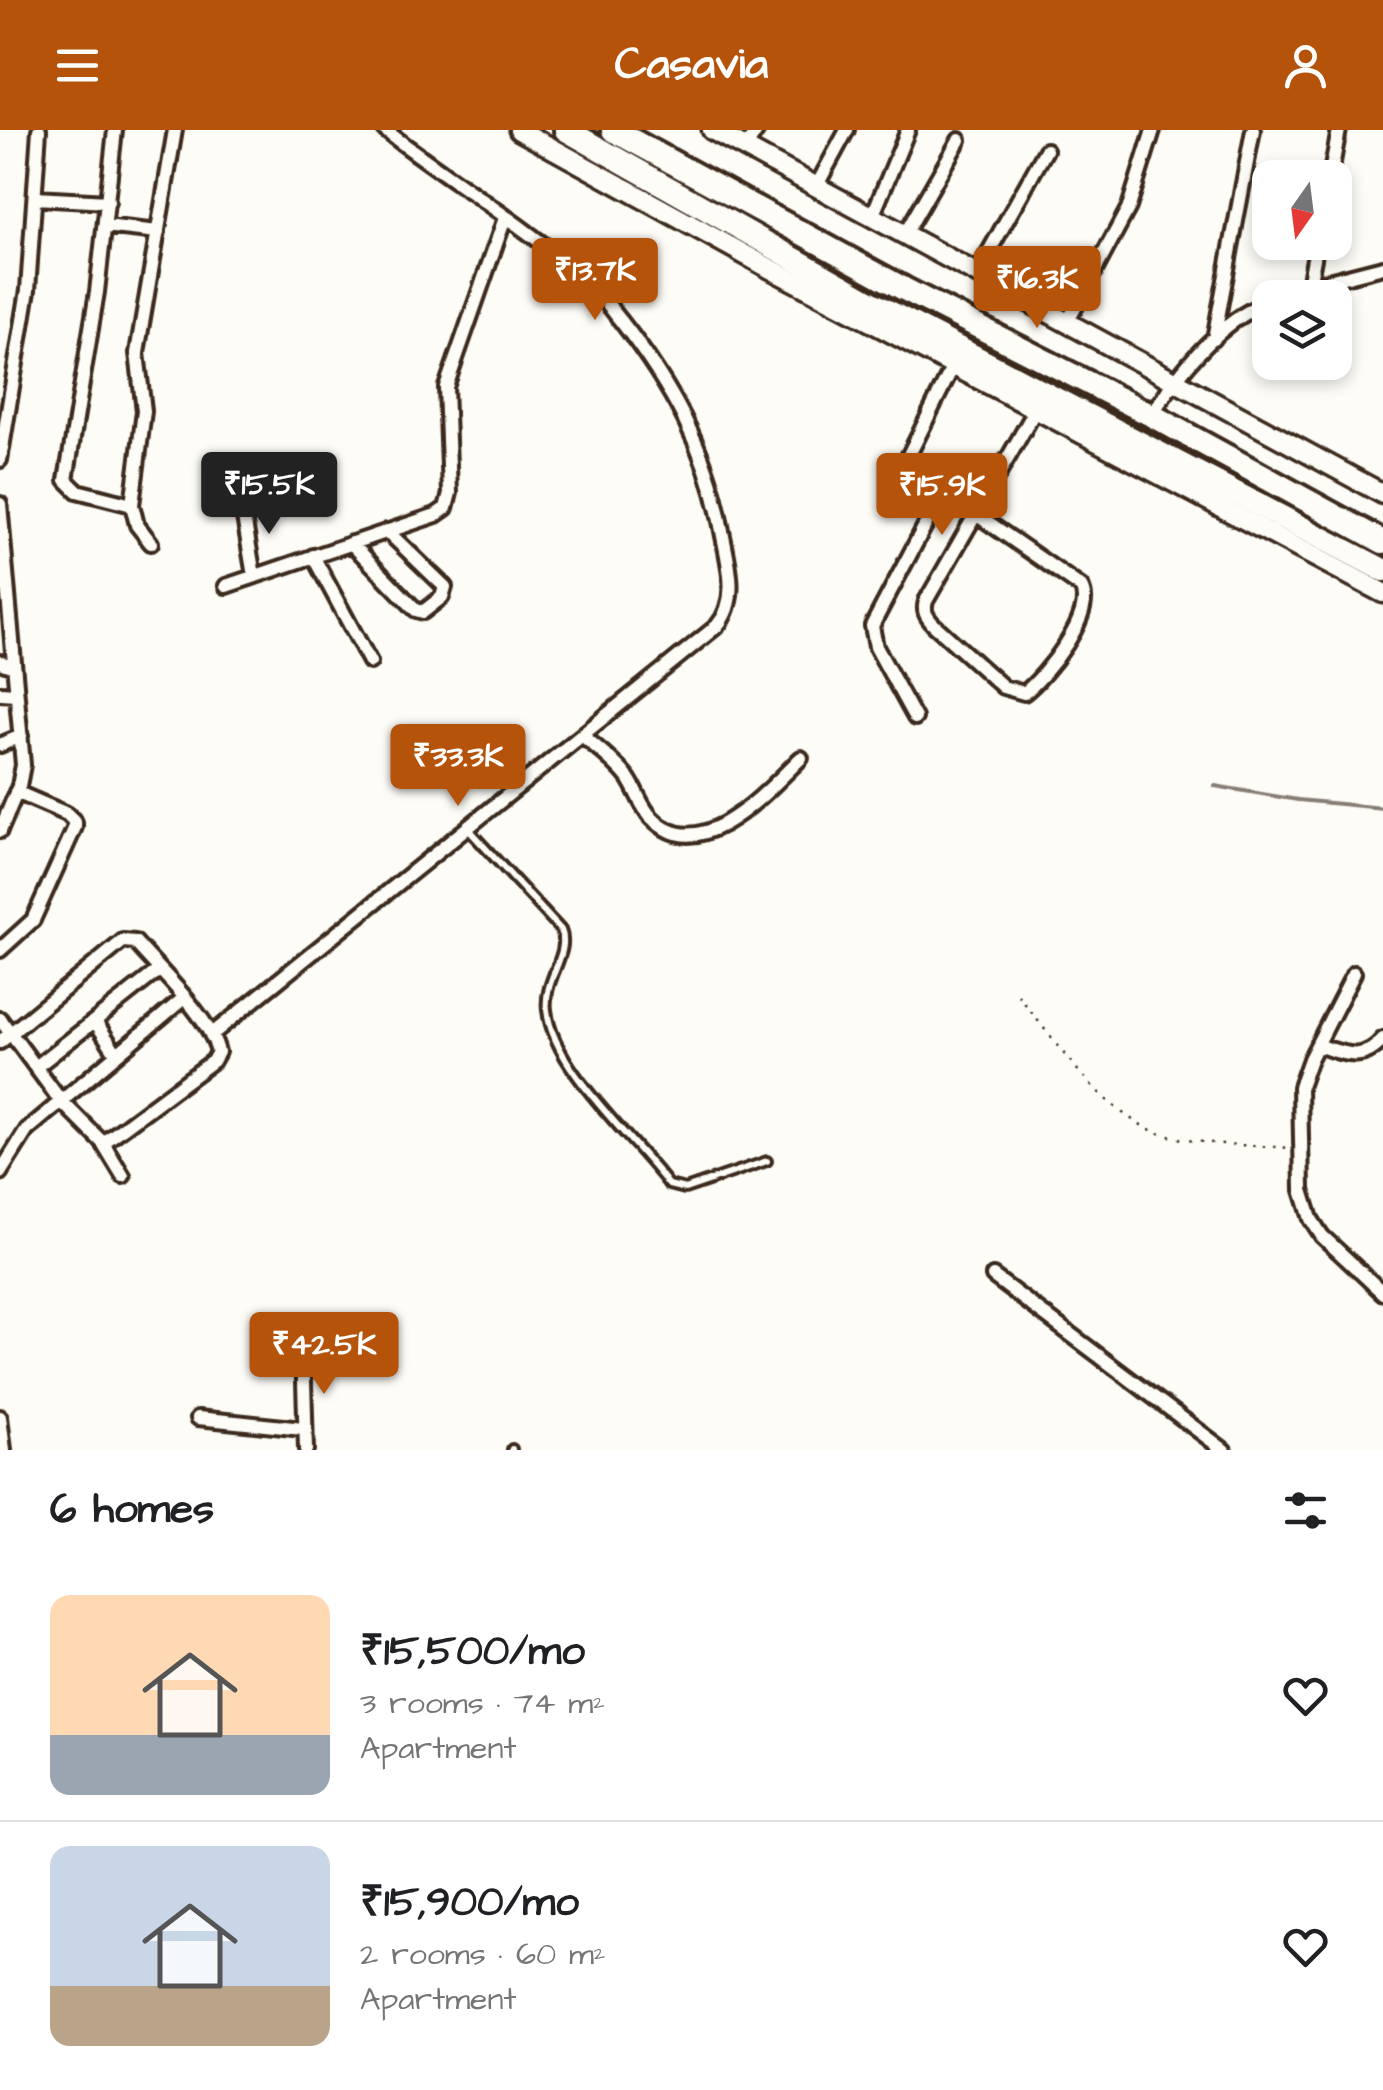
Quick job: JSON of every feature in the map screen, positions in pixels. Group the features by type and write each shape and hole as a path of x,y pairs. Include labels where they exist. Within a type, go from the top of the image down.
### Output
{"highway":[{"path":"566,130 876,305 1380,577"},
{"path":"612,130 904,288 1152,414 1383,542"}],"street":[{"path":"0,460 23,333 39,130"},
{"path":"115,130 105,226 66,480 76,491 132,506"},
{"path":"150,543 137,525 132,506 144,411 137,352 175,130"},
{"path":"211,1035 718,626 731,597 717,504 701,452 669,389 585,278 385,130"},
{"path":"519,130 1036,409 1380,577"},
{"path":"712,130 1176,378 1383,494"},
{"path":"745,148 757,130"},
{"path":"816,187 848,130"},
{"path":"872,217 908,130"},
{"path":"1068,321 1129,207 1153,130"},
{"path":"1214,340 1253,130"},
{"path":"1333,160 1339,130"},
{"path":"905,234 959,140"},
{"path":"978,273 1046,150"},
{"path":"34,198 108,202"},
{"path":"226,586 442,512 449,502 446,386 506,218"},
{"path":"105,226 158,232"},
{"path":"1334,280 1383,268"},
{"path":"1152,414 1176,378 1236,318 1252,310"},
{"path":"915,718 876,648 872,626 928,518 928,507 906,490 898,477 954,364"},
{"path":"976,514 1081,587 1085,594 1085,610 1078,626 1024,693 1003,687 933,624 925,611 926,601 1036,409"},
{"path":"0,504 23,764 0,831"},
{"path":"242,505 254,576"},
{"path":"351,543 422,612 442,597 445,586 387,531"},
{"path":"314,556 370,662"},
{"path":"0,662 14,667"},
{"path":"0,693 16,694"},
{"path":"582,735 623,772 649,816 673,832 726,825 748,810 800,758"},
{"path":"0,745 21,736"},
{"path":"0,950 33,920 75,822 67,814 16,792"},
{"path":"5,1037 126,940 134,942 160,970 211,1035 218,1052 213,1062 103,1143"},
{"path":"36,1067 160,970"},
{"path":"1354,972 1300,1086 1302,1190 1311,1220 1322,1236 1383,1292"},
{"path":"0,1173 27,1130 184,998"},
{"path":"0,1020 5,1037 103,1143 124,1176"},
{"path":"94,1021 116,1054"},
{"path":"1317,1045 1360,1056 1375,1050 1383,1039"},
{"path":"993,1276 1224,1450"},
{"path":"303,1347 306,1450"},
{"path":"0,1417 3,1448"},
{"path":"198,1418 303,1429"}],"lane":[{"path":"467,828 560,930 563,950 546,993 556,1045 669,1185 684,1189 768,1161"}],"path":[{"path":"1018,995 1094,1088 1149,1128 1178,1138 1300,1150"}],"waterway":[{"path":"1215,786 1298,800 1383,808"}]}
